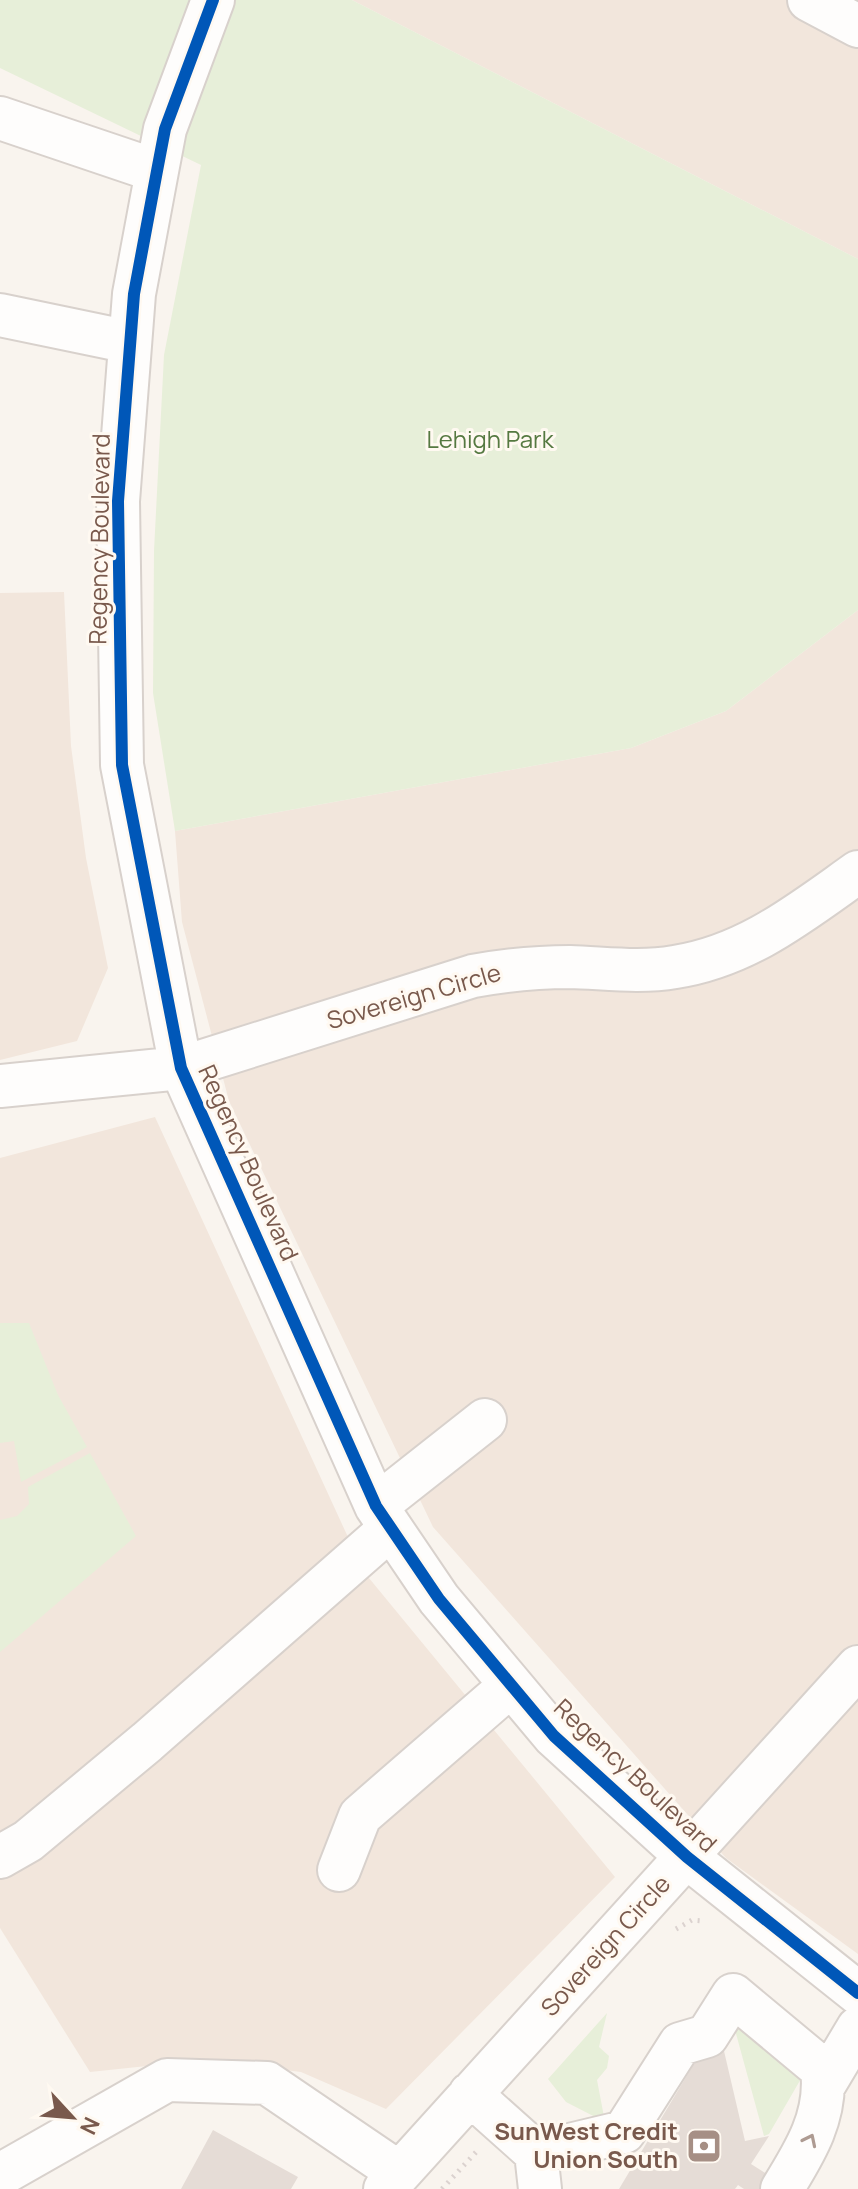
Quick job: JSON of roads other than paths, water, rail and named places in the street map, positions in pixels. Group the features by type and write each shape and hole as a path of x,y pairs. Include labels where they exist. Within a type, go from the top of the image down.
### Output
{"street":[{"name":"Regency Boulevard","path":"213,0 165,129 157,171 134,294 118,501 122,765 181,1068 383,1517 439,1599 554,1736 687,1857 858,1993"},
{"path":"809,0 858,26"},
{"path":"0,118 157,171"},
{"path":"0,315 130,342"},
{"name":"Sovereign Circle","path":"0,1086 181,1068 473,976 522,968 674,967 714,958 746,947 778,929 858,872"},
{"path":"0,1857 28,1841 135,1752 485,1420"},
{"name":"Sovereign Circle","path":"392,2181 858,1667"},
{"path":"339,1870 360,1816 511,1685"},
{"path":"470,2094 502,2123 538,2171 624,2132 680,2044 707,2036 733,1995 808,2054 822,2069 824,2085 815,2131 782,2189"},
{"path":"824,2085 858,2028"},
{"path":"0,2175 167,2080 267,2083 392,2181"}],"place":[{"name":"SunWest Credit Union South","path":"704,2146"}],"park label":[{"name":"Lehigh Park","path":"490,440"}]}
